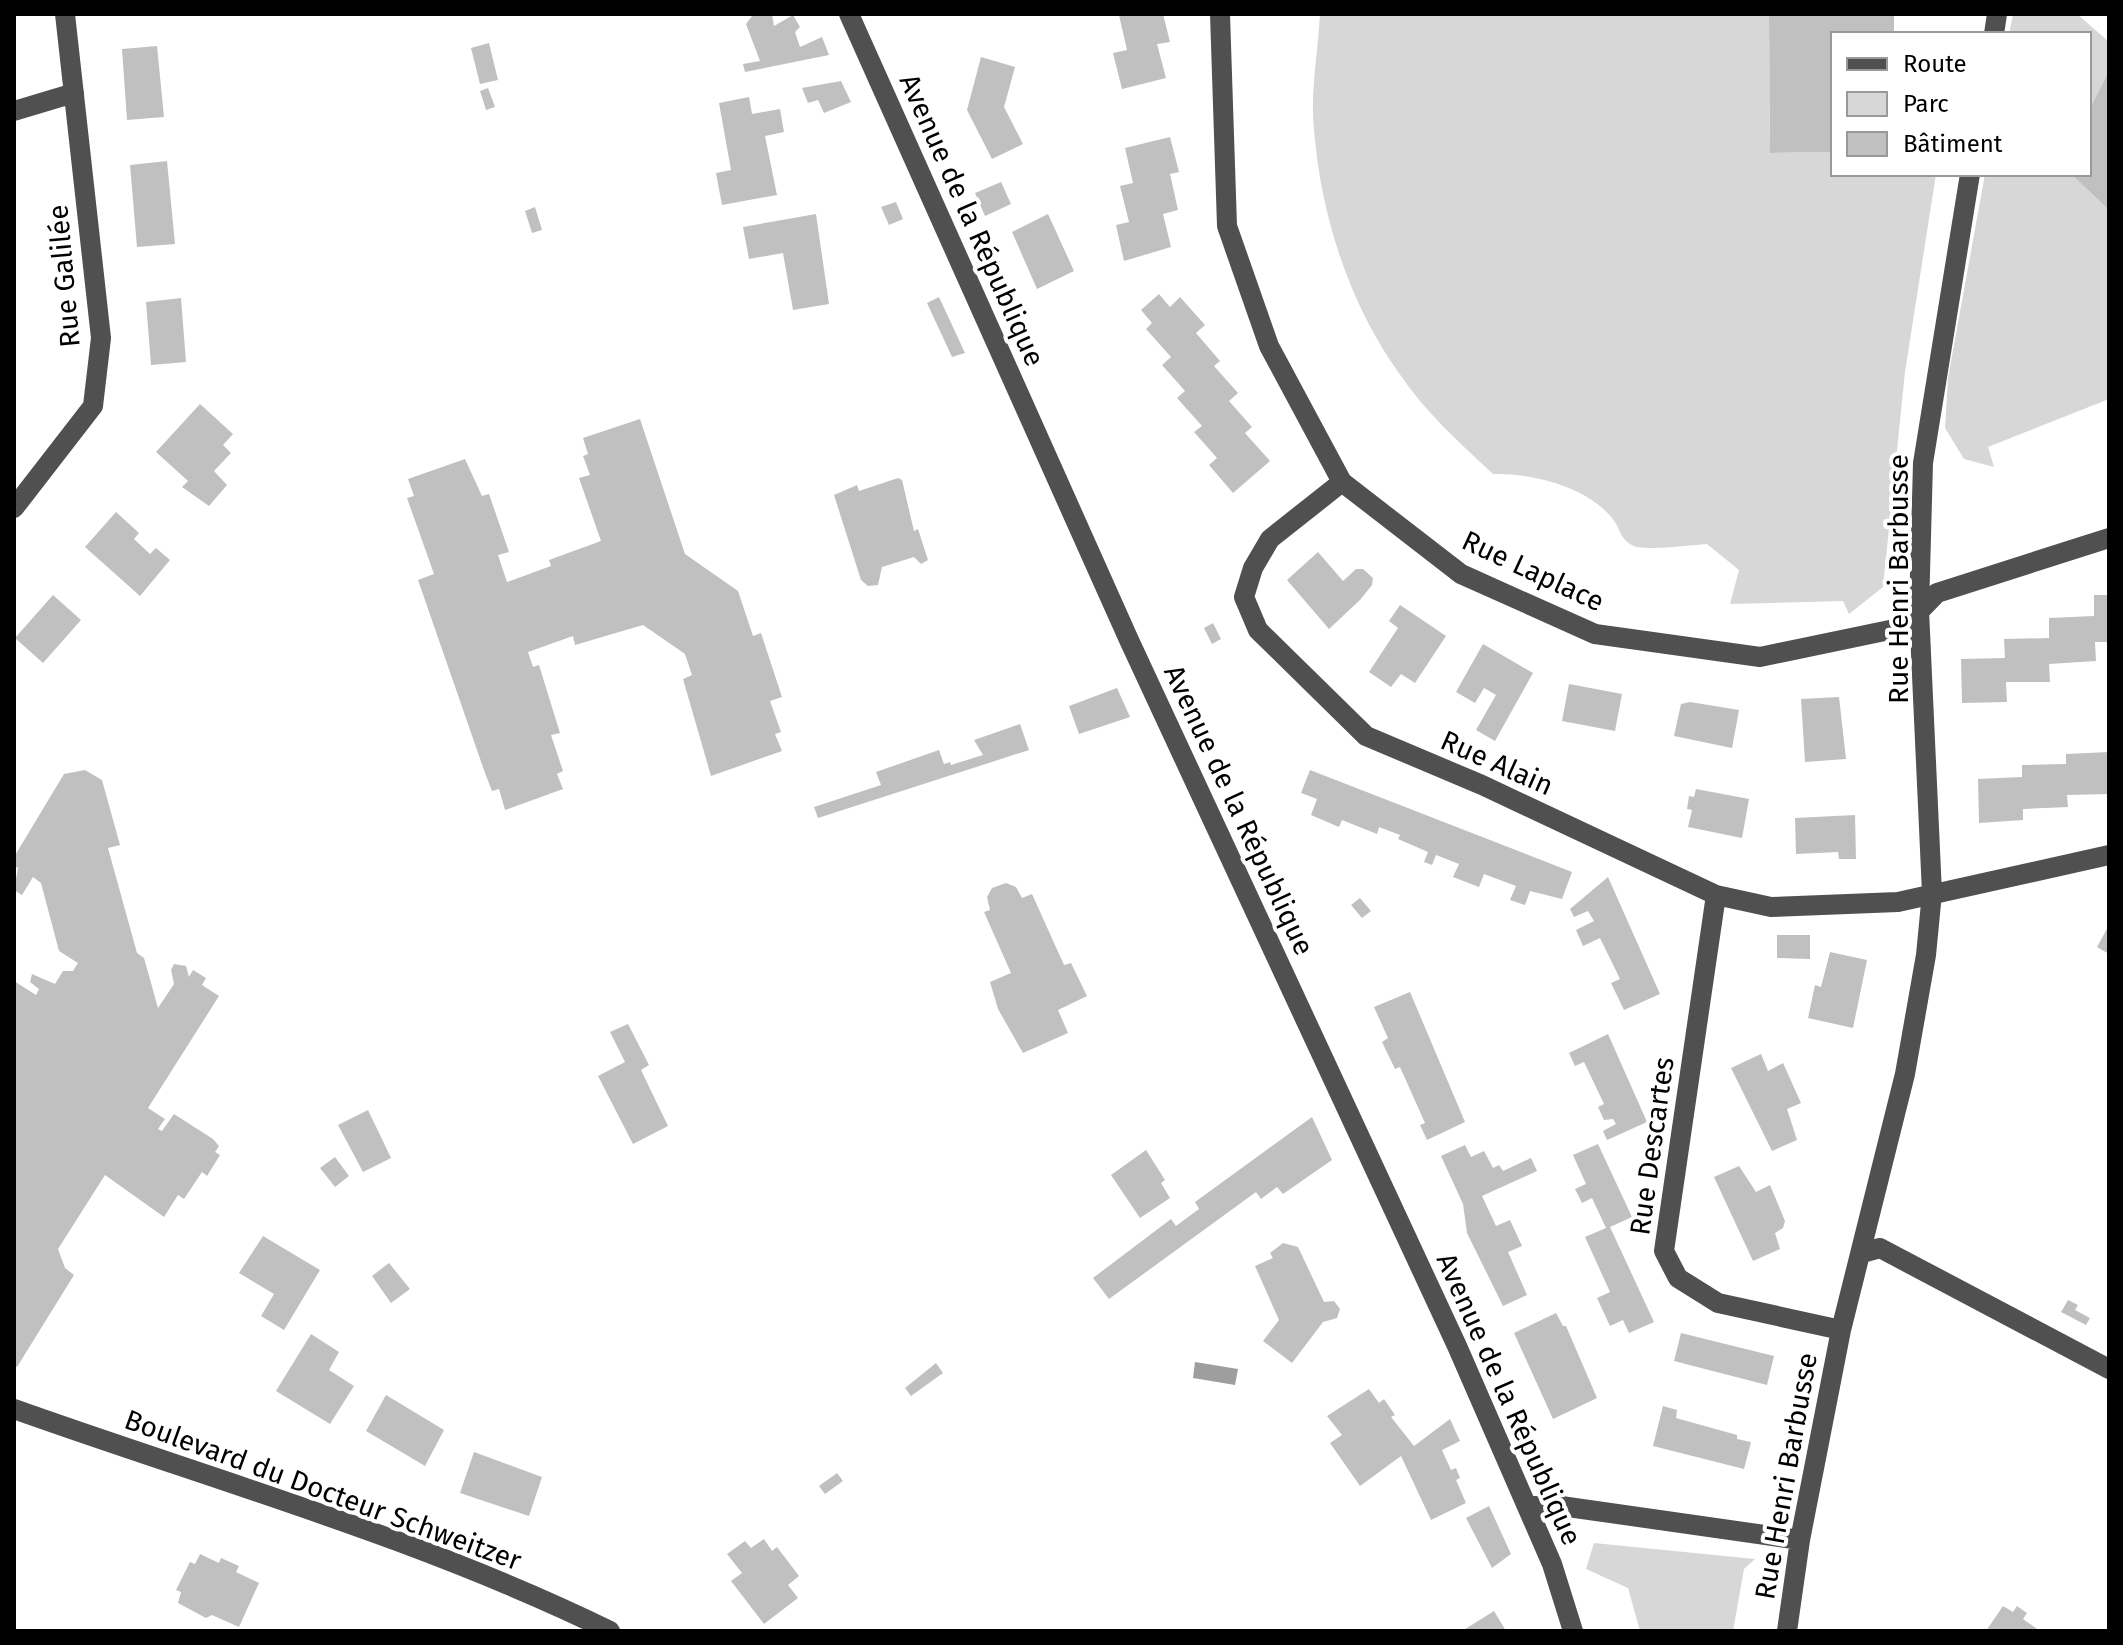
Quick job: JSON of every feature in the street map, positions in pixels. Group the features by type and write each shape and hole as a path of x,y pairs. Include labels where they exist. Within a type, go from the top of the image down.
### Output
{"street":[{"name":"Rue Galilée","path":"14,508 93,406 101,338 65,14"},
{"name":"Avenue de la République","path":"849,14 1129,640 1529,1506 1552,1564 1573,1631"},
{"name":"Rue Laplace","path":"1220,14 1227,226 1269,346 1342,482 1461,574 1595,634 1760,657 1904,627 1937,593 2109,538"},
{"path":"14,111 74,93"},
{"name":"Rue Henri Barbusse","path":"1787,1631 1800,1540 1841,1330 1862,1253 1922,989 1932,893 1919,610 1923,463 1970,176"},
{"name":"Rue Alain","path":"1342,482 1270,539 1253,568 1244,597 1258,630 1366,736 1482,785 1716,895 1771,907 1898,902 2109,855"},
{"name":"Rue Descartes","path":"1716,895 1664,1251 1678,1278 1718,1303 1841,1330"},
{"path":"1862,1253 1880,1248 2109,1369"},
{"name":"Boulevard du Docteur Schweitzer","path":"14,1409 384,1538 546,1599 610,1631"},
{"path":"1529,1506 1561,1506 1800,1540"}],"green space":[{"path":"1320,14 1769,14 1770,153 1831,152 1831,176 1936,176 1905,372 1883,587 1849,614 1843,601 1730,604 1739,570 1707,544 1658,548 1634,546 1623,537 1612,518 1588,497 1540,479 1493,474 1444,428 1411,390 1383,349 1353,290 1323,195 1313,116"},
{"path":"2013,14 2077,14 2109,42 2109,74 2091,109 2091,32 2009,32"},
{"path":"1985,176 2073,176 2109,210 2109,399 1988,447 1994,467 1964,459 1945,428 1948,378"},
{"path":"1594,1543 1755,1559 1744,1569 1733,1631 1640,1631 1628,1588 1586,1569"}],"shaded area":[{"path":"1195,1362 1238,1369 1235,1385 1193,1378"}],"building":[{"path":"772,14 774,26 793,15 800,27 795,32 800,47 822,37 829,55 745,72 743,64 760,61 746,24 752,16"},
{"path":"1163,14 1170,42 1157,44 1166,78 1122,89 1113,53 1127,50 1119,15"},
{"path":"1769,14 1894,14 1894,32 1831,32 1831,152 1770,153"},
{"path":"489,43 498,80 480,84 471,48"},
{"path":"157,46 164,117 127,120 122,49"},
{"path":"981,57 1015,67 1004,107 1023,144 992,159 967,110"},
{"path":"2109,71 2109,210 2073,176 2091,176 2091,107"},
{"path":"841,81 851,102 824,113 818,100 808,103 802,88"},
{"path":"488,88 495,107 486,110 480,91"},
{"path":"749,97 752,114 780,109 784,132 765,136 777,195 722,205 716,173 731,170 719,103"},
{"path":"1170,137 1179,172 1170,174 1178,210 1163,214 1171,247 1124,261 1116,225 1129,222 1120,186 1133,183 1125,148"},
{"path":"167,161 175,244 137,247 130,165"},
{"path":"1001,182 1011,204 985,216 975,193"},
{"path":"896,202 903,219 889,225 881,207"},
{"path":"535,207 542,230 532,233 525,211"},
{"path":"816,214 829,304 793,310 783,253 749,259 743,227"},
{"path":"1048,214 1074,271 1037,289 1012,232"},
{"path":"1159,294 1170,307 1180,297 1205,325 1196,333 1220,361 1214,366 1238,393 1229,401 1252,427 1245,433 1270,461 1233,493 1209,465 1217,458 1194,432 1202,426 1177,398 1185,391 1162,365 1171,357 1146,329 1152,323 1141,310"},
{"path":"939,297 965,353 952,357 927,303"},
{"path":"181,298 186,362 151,365 146,302"},
{"path":"200,404 233,434 223,445 231,453 214,471 227,485 209,506 182,487 188,481 156,452"},
{"path":"640,419 685,554 738,591 753,636 761,633 782,697 770,701 781,732 775,734 782,751 711,776 683,679 692,675 685,654 643,625 575,645 573,636 528,652 533,667 539,665 560,733 551,735 563,771 557,774 563,789 505,810 499,789 492,791 485,773 418,580 434,574 407,498 414,496 408,479 465,459 482,496 489,494 509,552 498,555 507,582 551,566 549,560 601,541 579,478 590,475 583,456 588,454 583,438"},
{"path":"898,478 902,480 914,531 918,529 928,560 921,564 914,557 882,567 878,585 868,586 861,580 834,495 857,485 859,491"},
{"path":"116,512 139,533 134,539 150,554 156,548 170,560 140,596 85,547"},
{"path":"1318,552 1343,581 1356,569 1363,569 1373,578 1372,585 1360,600 1329,629 1287,580"},
{"path":"53,595 81,620 43,663 15,638"},
{"path":"2094,595 2109,595 2109,642 2095,642 2096,661 2049,664 2050,682 2006,682 2007,702 1962,703 1961,659 2005,658 2004,639 2049,638 2049,618 2094,616"},
{"path":"1400,605 1446,636 1415,683 1401,674 1391,687 1369,672 1398,628 1389,621"},
{"path":"1213,623 1221,639 1212,644 1204,628"},
{"path":"1483,644 1533,673 1495,741 1476,730 1496,695 1484,688 1475,703 1456,692"},
{"path":"1569,684 1622,694 1615,731 1562,721"},
{"path":"1117,688 1130,717 1079,734 1069,706"},
{"path":"1839,697 1846,759 1805,762 1801,699"},
{"path":"1690,702 1739,710 1732,748 1674,736 1681,704"},
{"path":"1020,724 1029,750 818,818 814,807 881,785 876,772 939,750 944,764 950,762 951,765 983,755 974,740"},
{"path":"2109,752 2109,794 2067,795 2068,807 2023,809 2023,820 1979,823 1978,779 2022,777 2022,765 2066,764 2066,754"},
{"path":"85,770 102,780 120,845 108,848 137,953 144,958 158,1008 174,984 171,970 174,964 186,966 189,977 193,970 206,978 202,985 219,996 148,1108 165,1119 158,1129 162,1131 174,1114 213,1139 219,1146 215,1152 220,1155 207,1176 202,1172 184,1199 178,1195 164,1217 105,1175 58,1249 65,1268 74,1275 17,1367 14,1365 14,981 36,995 39,989 30,982 32,974 55,984 63,971 73,971 78,963 59,951 41,883 33,877 22,895 14,890 18,868 14,866 14,857 64,774"},
{"path":"1310,770 1572,872 1562,899 1530,891 1525,905 1510,900 1516,886 1484,874 1479,887 1453,877 1459,864 1436,855 1432,865 1424,862 1428,852 1398,839 1400,835 1379,827 1377,834 1342,820 1339,827 1311,815 1317,799 1301,793"},
{"path":"1696,789 1749,799 1742,838 1688,827 1692,810 1687,809 1689,796 1694,797"},
{"path":"1855,815 1856,859 1839,859 1838,852 1796,854 1795,818"},
{"path":"1608,877 1660,994 1624,1010 1611,983 1620,979 1600,938 1583,946 1576,930 1594,921 1588,911 1574,917 1570,909"},
{"path":"1006,883 1016,887 1022,898 1032,894 1064,965 1071,963 1087,996 1058,1010 1068,1033 1023,1053 998,1009 990,982 1011,973 984,912 990,910 987,897 992,888"},
{"path":"1360,898 1371,911 1362,918 1351,905"},
{"path":"2109,925 2109,954 2097,947"},
{"path":"1777,935 1810,935 1810,959 1777,958"},
{"path":"1830,952 1867,960 1853,1028 1808,1018 1815,985 1821,987"},
{"path":"1410,992 1465,1122 1427,1140 1420,1125 1425,1123 1400,1067 1395,1069 1382,1042 1388,1038 1374,1007"},
{"path":"628,1024 649,1065 641,1070 668,1126 633,1144 598,1076 625,1062 610,1032"},
{"path":"1608,1034 1647,1122 1607,1140 1603,1131 1616,1124 1613,1119 1604,1120 1598,1107 1604,1104 1584,1062 1575,1066 1569,1053"},
{"path":"1761,1054 1768,1071 1783,1063 1801,1103 1787,1109 1797,1140 1772,1151 1731,1068"},
{"path":"368,1110 391,1158 363,1172 338,1125"},
{"path":"1312,1117 1332,1160 1283,1194 1277,1187 1261,1199 1256,1192 1109,1299 1093,1278 1171,1219 1176,1226 1199,1209 1195,1202"},
{"path":"1598,1144 1632,1217 1610,1227 1654,1322 1629,1333 1623,1320 1610,1326 1597,1298 1610,1292 1585,1237 1606,1228 1592,1198 1582,1203 1575,1189 1586,1184 1573,1155"},
{"path":"1465,1145 1471,1157 1484,1151 1493,1168 1499,1165 1503,1171 1531,1158 1537,1171 1482,1196 1496,1226 1510,1220 1522,1246 1508,1252 1527,1295 1503,1306 1467,1233 1463,1204 1441,1156"},
{"path":"1146,1150 1165,1180 1161,1183 1170,1198 1140,1218 1111,1175"},
{"path":"335,1157 349,1176 335,1187 320,1168"},
{"path":"1739,1166 1756,1192 1770,1185 1785,1221 1783,1228 1775,1233 1780,1249 1753,1261 1714,1177"},
{"path":"263,1236 320,1270 284,1330 261,1316 274,1294 239,1273"},
{"path":"1283,1243 1298,1247 1324,1302 1334,1301 1340,1309 1337,1318 1323,1322 1292,1363 1263,1341 1279,1320 1255,1266 1273,1258 1270,1253"},
{"path":"389,1263 410,1289 391,1303 372,1276"},
{"path":"2068,1300 2078,1305 2075,1310 2090,1318 2086,1325 2061,1312"},
{"path":"1556,1313 1566,1326 1597,1398 1553,1419 1514,1333"},
{"path":"1681,1333 1774,1356 1767,1385 1674,1361"},
{"path":"311,1334 339,1352 329,1370 354,1386 330,1424 276,1391"},
{"path":"936,1363 943,1373 911,1396 905,1388"},
{"path":"1369,1389 1379,1403 1384,1399 1395,1415 1391,1417 1414,1446 1450,1419 1460,1441 1442,1450 1451,1470 1456,1468 1460,1478 1456,1480 1466,1503 1431,1520 1401,1456 1360,1486 1330,1443 1342,1435 1327,1416"},
{"path":"386,1395 444,1430 425,1466 366,1431"},
{"path":"1663,1406 1677,1410 1676,1418 1737,1435 1737,1439 1751,1442 1744,1469 1653,1446"},
{"path":"474,1452 542,1477 529,1516 460,1493"},
{"path":"837,1473 843,1481 825,1494 819,1486"},
{"path":"1489,1506 1511,1554 1492,1568 1466,1518"},
{"path":"764,1539 772,1551 777,1547 799,1576 788,1585 798,1598 764,1624 731,1581 742,1573 727,1554 745,1541 751,1548"},
{"path":"200,1554 219,1563 221,1558 239,1566 236,1572 259,1583 239,1627 212,1615 206,1618 178,1603 181,1592 176,1590 190,1562 195,1564"},
{"path":"2003,1606 2013,1612 2017,1606 2027,1613 2023,1619 2040,1631 1986,1631"},
{"path":"1494,1611 1506,1631 1462,1631"}]}
